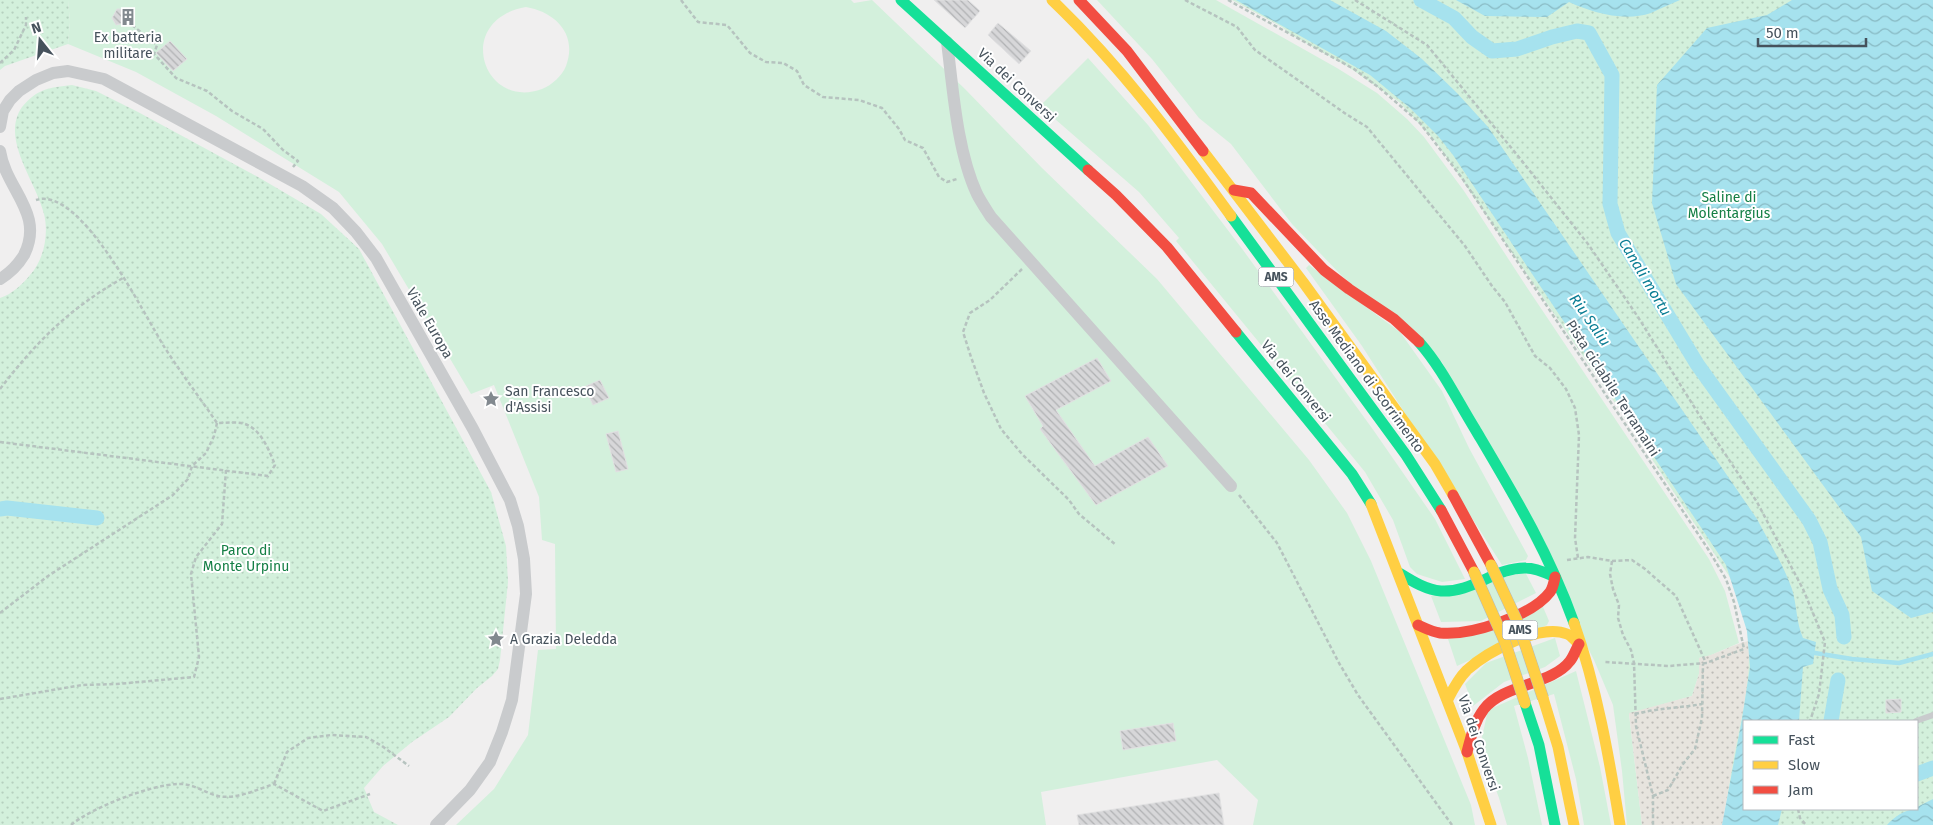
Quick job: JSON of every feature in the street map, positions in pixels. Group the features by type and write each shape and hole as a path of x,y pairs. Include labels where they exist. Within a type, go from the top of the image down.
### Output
{"main road":[{"name":"Via dei Conversi","path":"901,0 1116,195 1167,248 1352,474 1373,508 1399,573 1448,699 1491,825"},
{"name":"Asse Mediano di Scorrimento","path":"1052,0 1070,17 1144,101 1184,151 1406,455 1436,499 1474,572 1505,642 1539,745 1555,825"},
{"name":"Asse Mediano di Scorrimento","path":"1079,0 1127,51 1234,190 1435,464 1465,514 1518,624 1558,747 1574,825"},
{"path":"1234,190 1251,193 1326,272 1387,312 1416,338 1434,361 1516,497 1556,577 1579,644 1602,721 1611,764 1620,825"},
{"path":"1399,573 1420,585 1441,591 1464,588 1522,568 1537,570 1556,577"},
{"path":"1418,625 1440,633 1465,632 1484,628 1530,609 1550,592 1556,577"},
{"path":"1448,699 1456,684 1467,670 1489,655 1527,637 1547,632 1568,634 1579,644"},
{"path":"1467,752 1473,728 1484,708 1497,697 1552,675 1570,662 1579,644"}],"street":[{"path":"948,42 951,84 970,176 978,195 991,217 1231,486"},
{"name":"Viale Europa","path":"0,128 3,111 19,90 36,80 53,73 68,71 104,79 302,186 333,208 376,258 473,429 510,500 518,526 524,559 526,594 512,700 502,732 490,762 470,790 436,825"},
{"path":"0,151 4,168 30,216 31,232 28,246 20,261 8,274 0,279"}],"lane":[{"path":"1918,720 1933,714"}],"path":[{"path":"681,0 698,22 727,26 750,53 766,62 783,63 797,71 804,85 823,97 859,100 882,108 899,129 905,140 923,148 939,177 947,182 970,176"},
{"path":"1185,0 1237,27 1255,50 1346,114 1368,127 1465,246 1505,302 1535,356 1550,368 1566,389 1575,408 1579,435 1576,538 1578,558"},
{"name":"Pista ciclabile Terramaini","path":"1228,0 1354,69 1420,123 1462,178 1708,549 1726,579 1734,602 1744,649 1705,663 1669,666 1634,663"},
{"path":"1355,0 1427,45 1588,244 1638,316 1698,413 1757,502 1803,589 1824,642 1819,694 1810,720"},
{"path":"0,63 14,50 26,26 26,17"},
{"path":"127,21 148,39 156,42 154,54 176,78 208,91 232,111 263,129 283,150 298,161 284,177"},
{"path":"0,613 48,576 172,495 188,479 192,466 206,452 214,436 217,423 165,348 99,241 84,223 65,206 52,199 38,198"},
{"path":"1030,261 990,300 970,313 963,332 984,393 1001,429 1022,454 1069,500 1079,514 1116,545"},
{"path":"0,389 18,366 59,322 92,297 123,278"},
{"path":"0,442 268,476 275,465 270,452 257,432 243,423 217,423"},
{"path":"0,699 82,685 194,677 200,657 191,574 196,557 222,524 226,470"},
{"path":"1231,486 1277,543 1339,663 1358,695 1452,825"},
{"path":"1550,565 1568,559 1588,557 1612,561 1632,560 1646,569 1676,596 1705,663 1702,718 1694,749 1682,764 1668,790 1653,796"},
{"path":"1612,561 1610,574 1612,589 1619,605 1618,618 1623,635 1631,650 1634,663 1635,714 1653,796 1653,825"},
{"path":"1635,714 1671,707 1687,707 1702,704"},
{"path":"274,784 287,752 308,738 331,735 366,737 409,766"},
{"path":"71,825 108,805 160,786 180,784 197,787 219,796 238,795 274,784 323,811 370,794"},
{"path":"1798,810 1800,818 1806,825"}],"green space":[{"path":"0,0 68,0 70,22 68,44 5,66 0,70"},
{"path":"66,0 851,0 854,3 872,0 1157,279 1309,460 1347,513 1371,561 1471,805 1475,825 1253,825 1258,800 1217,760 1041,792 1046,825 456,825 494,789 528,735 538,650 556,649 555,544 542,540 539,497 494,385 471,394 382,244 339,192 216,116 136,72 68,44 70,22 68,1","holes":["526,7 555,19 566,35 569,44 566,66 556,80 542,89 521,92 504,87 492,76 484,61 483,44 489,28 503,15"]},
{"path":"1097,0 1216,0 1337,68 1377,93 1407,119 1424,137 1464,191 1709,559 1725,591 1739,643 1709,656 1699,658 1699,674 1692,696 1629,714 1642,825 1627,825 1613,705 1594,660 1442,362 1342,276 1292,224 1231,144 1199,118 1152,59"},
{"name":"Saline di Molentargius","path":"1232,0 1933,0 1933,825 1723,825 1747,687 1749,665 1746,622 1729,576 1605,388 1436,142 1399,102 1347,66 1290,34 1282,27"},
{"path":"1088,58 1148,125 1243,250 1374,431 1435,519 1465,579 1442,582 1417,574 1410,567 1393,520 1365,472 1176,241 1179,238 1139,192 1040,106"},
{"name":"Parco di Monte Urpinu","path":"72,85 96,91 258,177 321,214 359,249 491,492 506,546 508,582 498,669 449,717 412,742 383,766 364,788 374,812 398,825 0,825 0,298 16,289 35,269 42,254 46,230 40,201 17,146 15,133 16,119 22,107 39,92 50,88"},
{"path":"1309,265 1400,332 1442,391 1469,448 1528,556 1526,560 1502,565 1362,346 1306,268"},
{"path":"1525,572 1536,593 1481,621 1441,622 1431,596"},
{"path":"1543,607 1549,621 1547,625 1457,666 1448,639"},
{"path":"1555,638 1560,656 1545,667 1504,682 1473,706 1465,684 1486,663"},
{"path":"1576,671 1600,767 1611,825 1584,825 1576,779 1554,694 1514,706 1528,758 1542,825 1507,825 1480,746 1488,710"}],"sand":[{"path":"1748,641 1750,667 1747,689 1722,825 1642,825 1629,713 1692,696 1699,674 1699,658"}],"water":[{"name":"Riu Saliu","path":"1236,0 1330,0 1386,31 1422,59 1457,93 1488,127 1757,519 1792,589 1803,638 1816,642 1813,664 1803,667 1799,720 1743,720 1743,810 1782,810 1778,825 1722,825 1750,667 1747,631 1726,565 1453,155 1438,136 1410,108 1370,75"},
{"path":"1456,0 1680,0 1651,13 1630,17 1598,13 1569,2 1547,17 1485,16"},
{"path":"1792,0 1933,0 1933,612 1911,618 1872,591 1861,537 1676,284 1652,203 1657,85 1707,28 1767,15"},
{"path":"1933,799 1933,825 1887,825 1908,810 1918,810 1918,806"}],"building":[{"path":"934,0 968,0 980,11 965,28"},
{"path":"117,9 127,11 130,20 116,25 112,18"},
{"path":"998,23 1031,51 1019,64 988,35"},
{"path":"170,41 187,59 173,71 156,53"},
{"path":"1097,358 1111,381 1056,410 1095,466 1148,437 1168,466 1096,505 1040,429 1043,426 1025,396"},
{"path":"600,380 609,398 593,405 584,387"},
{"path":"618,431 628,469 616,472 606,434"},
{"path":"1901,699 1901,712 1886,713 1886,700"},
{"path":"1173,723 1176,741 1123,750 1120,731"},
{"path":"1219,793 1224,825 1079,825 1077,815"}],"waterway":[{"name":"Canali mortu","path":"1421,0 1454,18 1472,37 1492,51 1517,49 1577,31 1589,33 1612,75 1610,204 1618,233 1697,364 1809,520 1820,542 1830,589 1842,615 1844,637"},
{"path":"0,509 7,508 97,518"},
{"path":"1809,652 1852,659 1899,663 1933,654"},
{"name":"Canali mortu","path":"1831,720 1838,680"},
{"name":"Canali mortu","path":"1918,774 1933,768"}],"traffic: fast":[{"path":"901,0 1088,170"},
{"path":"1231,216 1406,455 1441,510"},
{"path":"1236,332 1352,474 1371,504"},
{"path":"1419,342 1442,373 1517,500 1542,547 1574,623"},
{"path":"1399,573 1425,587 1441,591 1463,588 1504,571 1515,569 1533,569 1555,577"},
{"path":"1525,703 1539,745 1555,825"}],"traffic: slow":[{"path":"1052,0 1101,50 1124,77 1168,131 1231,216"},
{"path":"1203,151 1303,282 1435,464 1453,495"},
{"path":"1371,504 1467,752 1491,825"},
{"path":"1491,565 1518,623 1543,698"},
{"path":"1474,572 1505,642 1525,703"},
{"path":"1574,623 1596,698 1607,748 1620,825"},
{"path":"1448,699 1467,670 1487,655 1514,641 1543,632 1556,632 1569,635 1579,644"},
{"path":"1543,698 1558,747 1574,825"}],"traffic: jam":[{"path":"1079,0 1127,51 1203,151"},
{"path":"1088,170 1116,195 1167,247 1236,332"},
{"path":"1234,190 1251,193 1324,270 1394,319 1419,342"},
{"path":"1453,495 1491,565"},
{"path":"1441,510 1474,572"},
{"path":"1418,625 1440,633 1453,633 1500,623 1541,601 1551,590 1555,577"},
{"path":"1467,752 1478,719 1492,701 1503,694 1552,675 1562,669 1571,659 1579,644"}],"place":[{"name":"Ex batteria militare","path":"128,17"},
{"name":"San Francesco d'Assisi","path":"491,399"},
{"name":"A Grazia Deledda","path":"496,639"}]}
